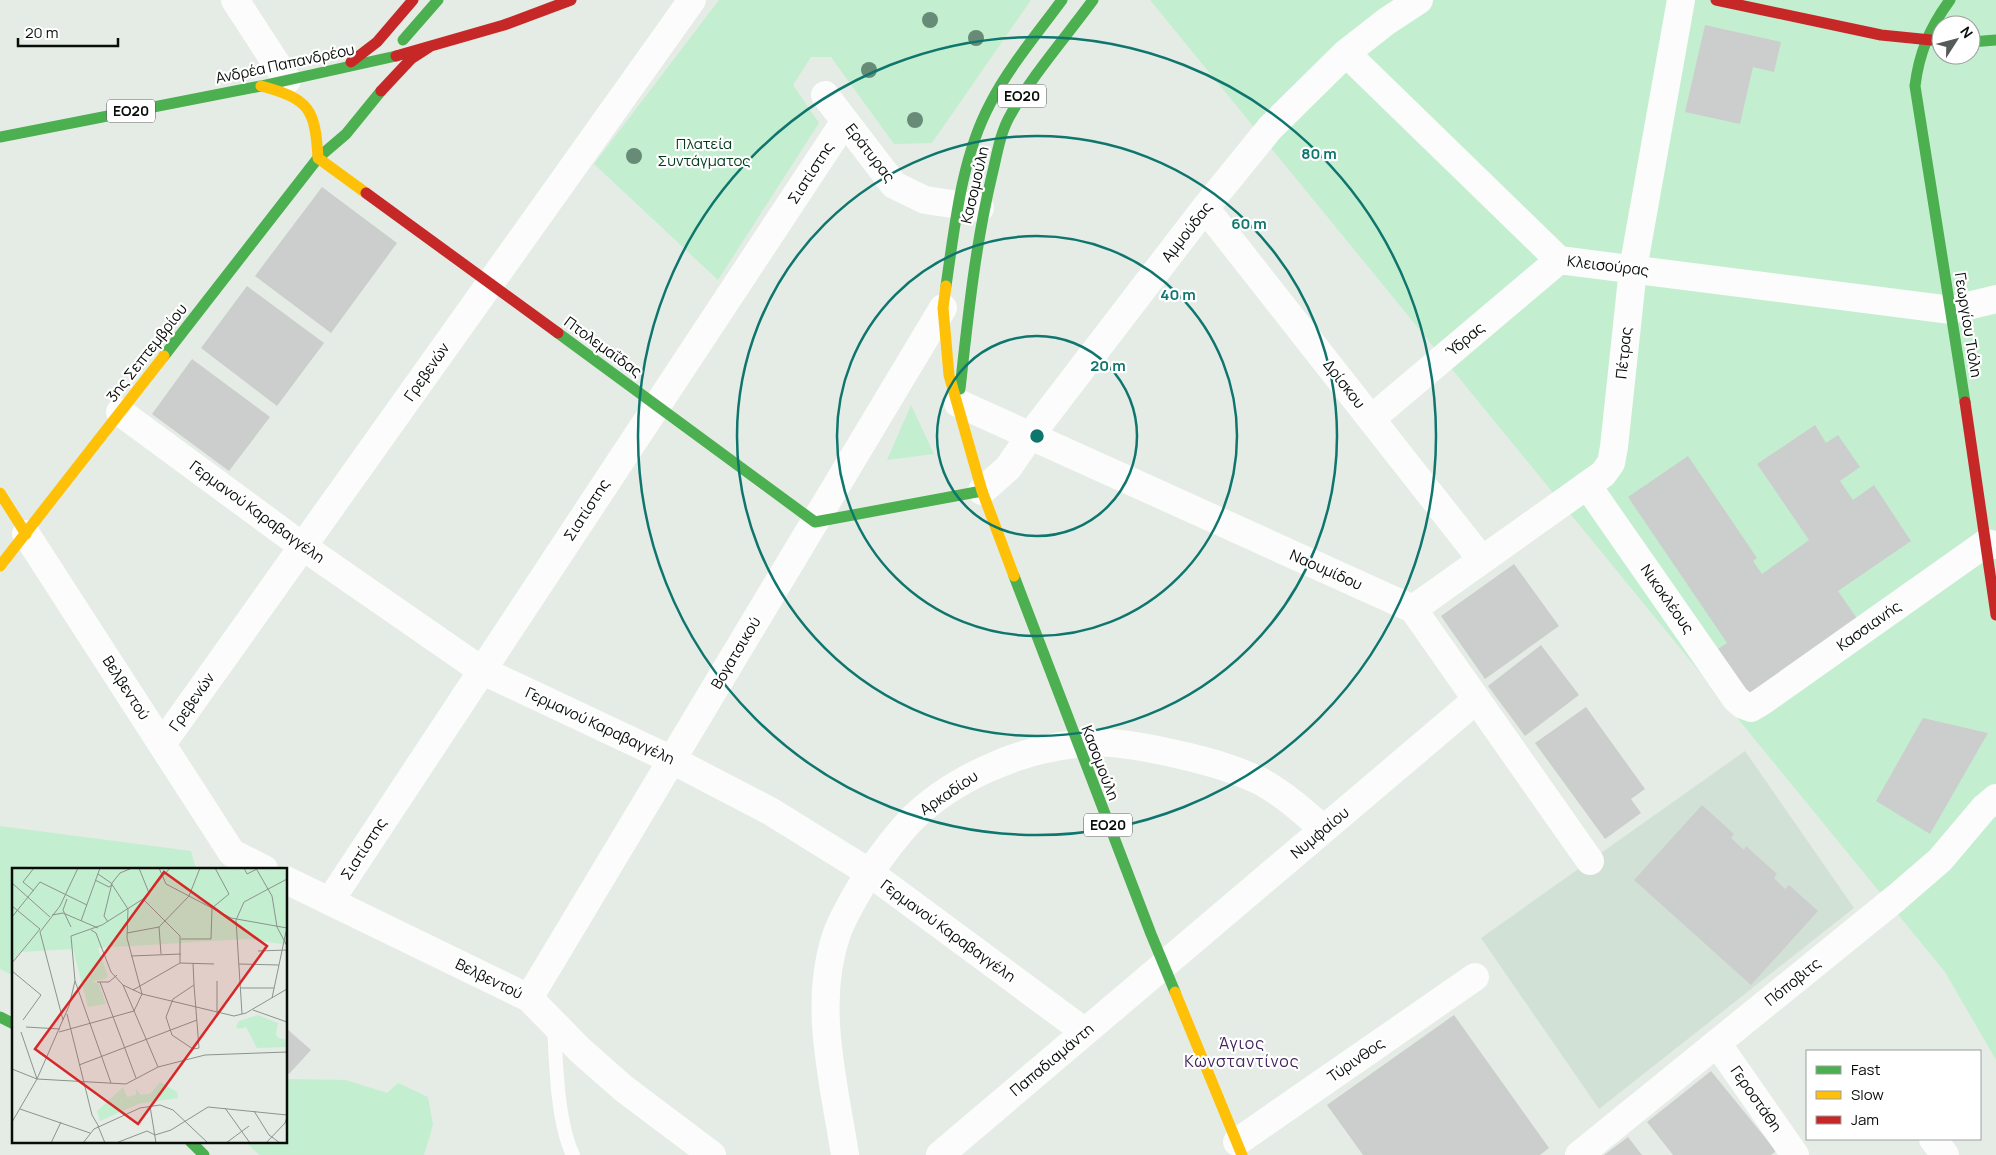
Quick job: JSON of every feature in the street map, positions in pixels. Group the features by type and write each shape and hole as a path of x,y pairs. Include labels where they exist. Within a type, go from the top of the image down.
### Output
{"main road":[{"name":"ΕΟ20","path":"341,68 373,46 412,0"},
{"path":"371,74 438,0"},
{"path":"442,0 443,15"},
{"name":"Ανδρέα Παπανδρέου","path":"0,137 274,83 386,58 480,33 571,0"},
{"name":"Κασομούλη","path":"958,403 966,345 972,276 972,149 989,105 1005,78 1062,0"},
{"name":"Κασομούλη","path":"1093,0 1010,115 971,206 944,308 945,345 949,375 982,492 1076,743 1239,1149"},
{"path":"1716,0 1762,5 1881,35 1931,40"},
{"name":"Γεωργίου Τιόλη","path":"1950,0 1937,17 1924,40 1915,86 1991,544 1996,615"},
{"path":"454,26 480,33"},
{"path":"1981,41 1996,40"},
{"name":"3ης Σεπτεμβρίου","path":"0,566 318,158 346,134 390,80 411,59 431,46"},
{"path":"274,83 301,102 312,117 318,158"},
{"name":"3ης Σεπτεμβρίου","path":"318,158 328,134"},
{"name":"Πτολεμαΐδας","path":"318,158 815,522"},
{"path":"815,522 982,492"},
{"name":"Βελβεντού","path":"0,493 26,534"},
{"path":"0,1017 12,1023"}],"street":[{"path":"235,0 274,83"},
{"name":"Γρεβενών","path":"162,744 692,0"},
{"name":"Αμμούδας","path":"982,492 1008,468 1030,436 1205,208 1270,128 1346,53 1387,21 1419,0"},
{"name":"Πέτρας","path":"1413,609 1603,474 1610,464 1633,269 1681,0"},
{"name":"Κλεισούρας","path":"1346,53 1560,260 1951,310"},
{"name":"Εράτυρας","path":"825,95 894,186 925,200 971,206"},
{"name":"Σιατίστης","path":"330,901 845,121"},
{"name":"Δρίσκου","path":"1205,208 1482,560"},
{"name":"Ύδρας","path":"1371,419 1560,260"},
{"path":"1951,310 1996,299"},
{"name":"Βογατσικού","path":"529,998 944,308"},
{"name":"Ναουμίδου","path":"958,403 1413,609"},
{"name":"Γερμανού Καραβαγγέλη","path":"120,412 302,546 481,670 672,760 770,811 870,873 1085,1032"},
{"name":"Νικοκλέους","path":"1587,485 1736,699 1743,705 1751,708"},
{"name":"Βελβεντού","path":"26,534 232,853 262,868"},
{"name":"Κασσιανής","path":"1751,708 1991,544"},
{"path":"1413,609 1590,862"},
{"name":"Νυμφαίου","path":"1164,965 1476,700"},
{"name":"Αρκαδίου","path":"845,1155 827,1045 825,1004 829,966 837,933 854,898 890,844 912,819 941,796 982,771 1012,759 1076,743 1106,744 1139,747 1200,760 1235,771 1262,782 1289,799 1323,830"},
{"name":"Πόποβιτς","path":"1579,1155 1896,898 1940,860 1984,808 1996,798"},
{"name":"Βελβεντού","path":"288,881 529,998 554,1025 624,1088 712,1155"},
{"name":"Παπαδιαμάντη","path":"940,1155 1164,965"},
{"name":"Τύρινθος","path":"1239,1149 1475,977"},
{"name":"Γεροστάθη","path":"1717,1043 1795,1155"},
{"path":"1934,1140 1945,1155"}],"lane":[{"path":"554,1025 557,1080 567,1143 573,1155"}],"shaded area":[{"path":"1745,751 1854,908 1599,1109 1481,938"}],"green space":[{"name":"Πλατεία Συντάγματος","path":"719,0 1031,0 932,143 894,144 831,57 811,57 793,85 819,123 718,280 594,164"},
{"path":"1150,0 1996,0 1996,1060 1945,972"},
{"path":"911,405 934,454 887,460"},
{"path":"0,826 191,851 196,868 12,868 12,975 0,969"},
{"path":"288,1078 346,1080 387,1093 398,1083 428,1097 433,1125 424,1155 259,1155 246,1142 288,1142"}],"building":[{"path":"1705,25 1781,42 1774,72 1753,67 1740,124 1685,112"},
{"path":"322,187 397,243 331,333 255,276"},
{"path":"247,286 324,343 277,406 201,348"},
{"path":"192,359 270,417 229,471 152,414"},
{"path":"1815,425 1826,443 1838,435 1860,467 1840,481 1853,500 1874,485 1911,541 1838,591 1858,620 1748,694 1718,649 1727,643 1628,497 1688,456 1757,558 1753,561 1762,574 1809,540 1757,464"},
{"path":"1514,564 1559,626 1485,679 1441,616"},
{"path":"1541,645 1579,695 1525,736 1488,686"},
{"path":"1586,707 1645,789 1631,799 1641,813 1605,839 1535,743"},
{"path":"1923,718 1988,733 1930,834 1876,801"},
{"path":"1702,805 1734,834 1731,838 1744,850 1746,846 1777,874 1774,878 1785,889 1789,885 1818,911 1751,985 1634,880"},
{"path":"1454,1015 1549,1148 1540,1155 1363,1155 1327,1105"},
{"path":"288,1030 311,1050 288,1073"},
{"path":"1711,1071 1776,1151 1771,1155 1673,1155 1647,1122"},
{"path":"1628,1137 1642,1155 1604,1155"}],"traffic: fast":[{"path":"403,40 438,0"},
{"path":"946,286 960,193 980,125 1006,77 1062,0"},
{"path":"960,389 977,255 986,202 1001,136 1007,121 1029,85 1093,0"},
{"path":"1950,0 1926,41 1919,62 1915,86 1965,402"},
{"path":"1981,41 1996,40"},
{"path":"0,137 261,86 396,56"},
{"path":"164,356 318,158 346,134 381,91"},
{"path":"558,333 815,522 982,491"},
{"path":"1014,576 1175,992"},
{"path":"0,1017 12,1023"},
{"path":"191,1142 204,1155"}],"traffic: slow":[{"path":"261,86 290,96 307,108 315,128 318,158 366,193"},
{"path":"946,286 943,308 949,375 982,491 1014,576"},
{"path":"0,566 164,356"},
{"path":"0,493 26,534"},
{"path":"1175,992 1242,1155"}],"traffic: jam":[{"path":"351,62 377,42 413,0"},
{"path":"396,56 504,25 571,0"},
{"path":"1716,0 1881,35 1931,40"},
{"path":"381,91 411,59 431,46"},
{"path":"366,193 558,333"},
{"path":"1965,402 1996,615"}],"district":[{"name":"Άγιος Κωνσταντίνος","path":"1242,1052"}]}
